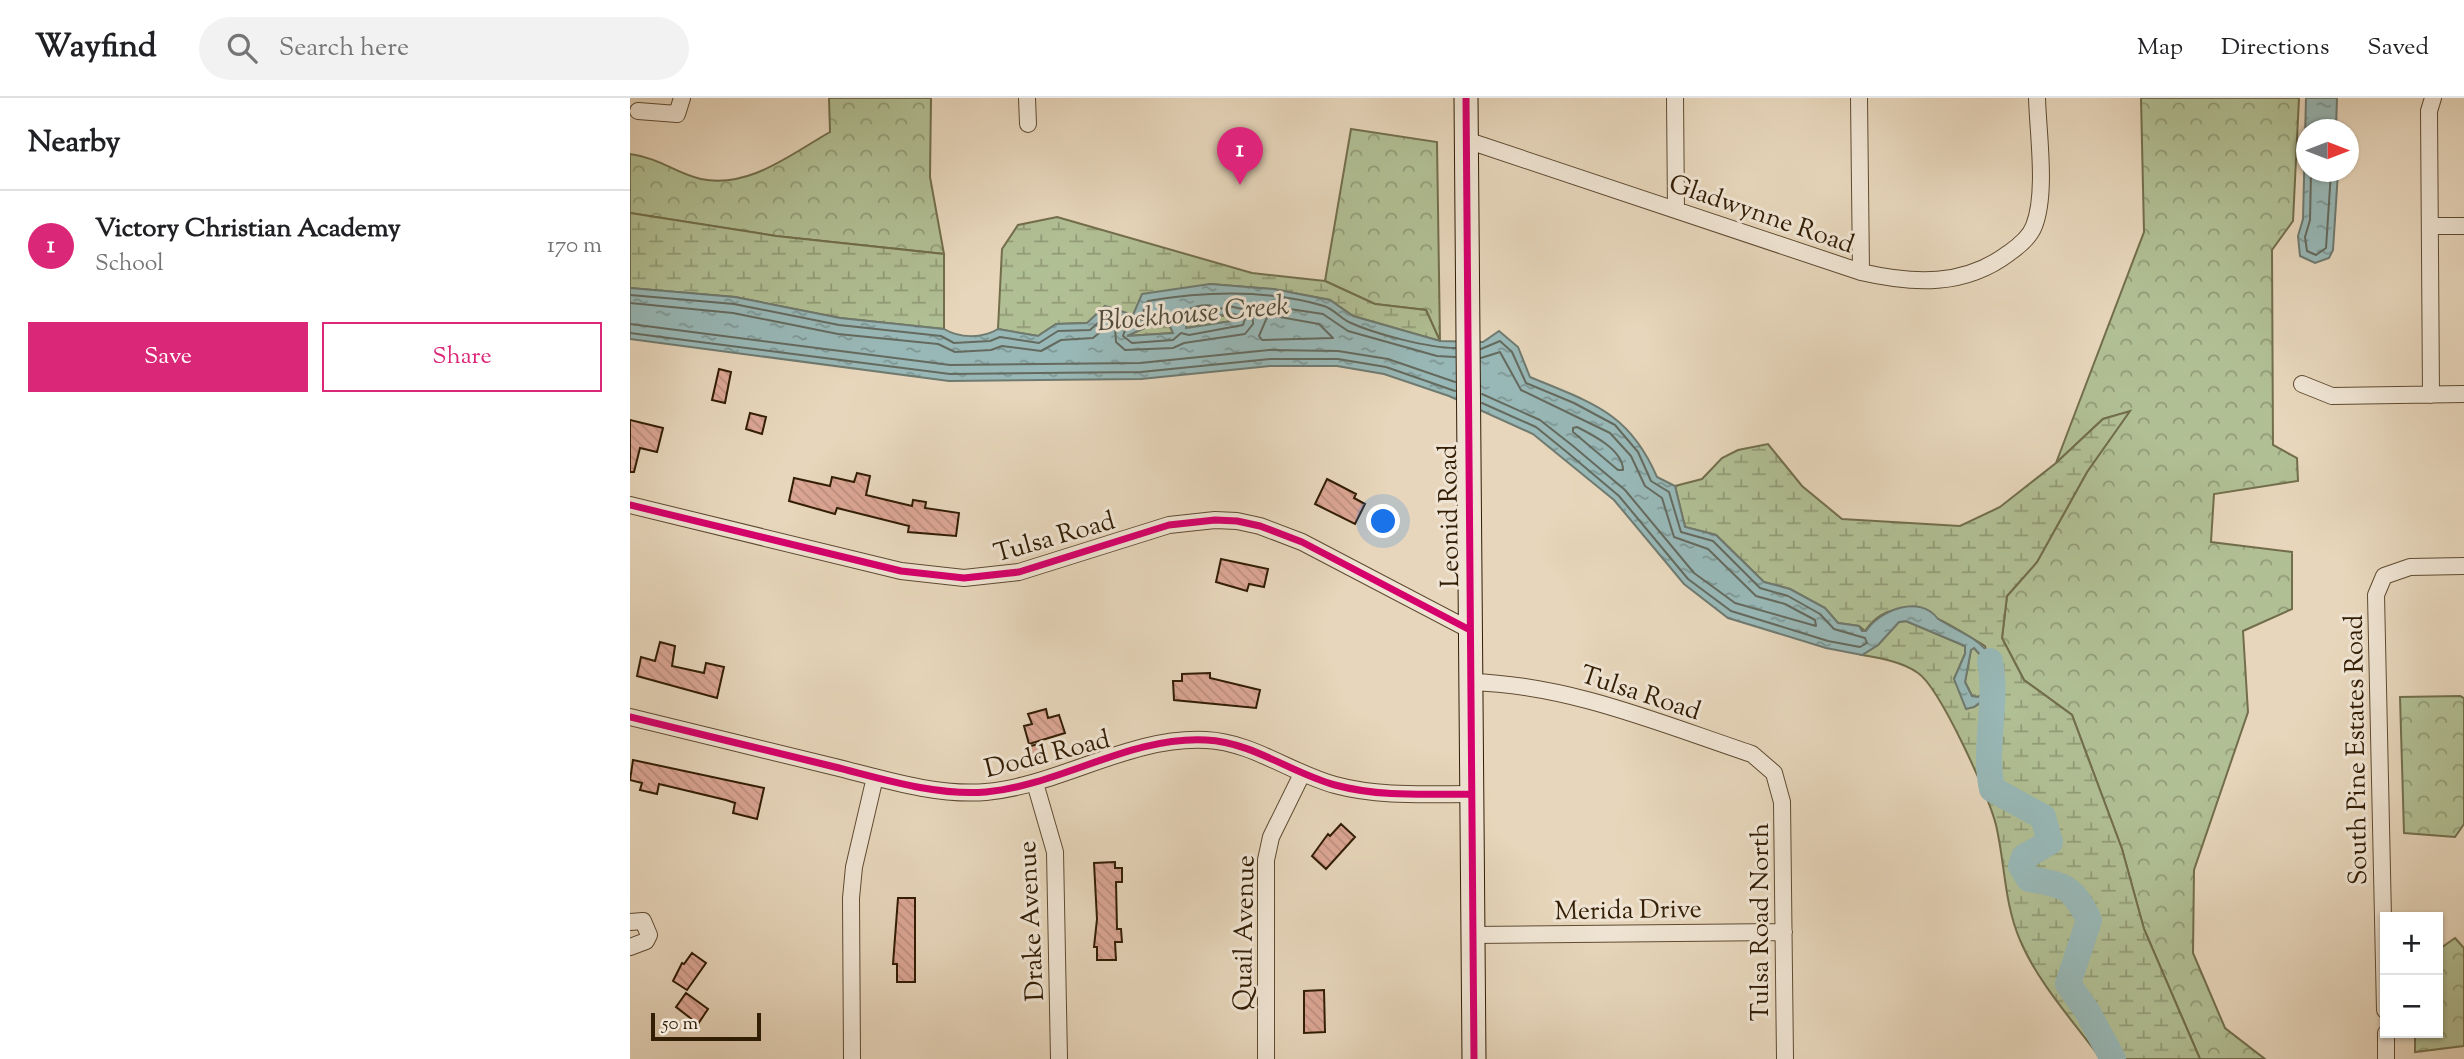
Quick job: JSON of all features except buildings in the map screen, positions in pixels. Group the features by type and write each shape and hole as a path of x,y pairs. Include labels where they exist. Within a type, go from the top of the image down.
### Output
{"street":[{"path":"638,111 677,114 682,98"},
{"path":"1027,98 1028,124"},
{"name":"Leonid Road","path":"1466,98 1474,1059"},
{"path":"1675,98 1676,209"},
{"path":"1859,98 1861,272"},
{"name":"Gladwynne Road","path":"1466,140 1861,272 1919,282 1963,276 1996,263 2021,244 2034,227 2039,201 2037,98"},
{"path":"2431,395 2429,111 2433,98"},
{"path":"2430,226 2464,226"},
{"path":"2302,384 2332,396 2464,394"},
{"name":"Tulsa Road","path":"630,505 901,571 964,578 1019,572 1169,525 1215,520 1237,521 1260,526 1302,542 1471,630"},
{"name":"South Pine Estates Road","path":"2384,975 2376,595 2384,576 2410,567 2464,566"},
{"name":"Tulsa Road","path":"1471,682 1528,685 1564,692 1752,754 1774,773 1780,785"},
{"name":"Dodd Road","path":"630,717 875,777 959,792 1005,790 1158,744 1208,740 1236,746 1334,785 1370,792 1471,794"},
{"name":"Quail Avenue","path":"1266,1059 1266,860 1271,837 1302,774"},
{"path":"852,1059 851,898 854,867 875,777"},
{"name":"Drake Avenue","path":"1035,783 1055,852 1059,1059"},
{"name":"Tulsa Road North","path":"1780,785 1785,1059"},
{"path":"630,922 643,921 649,934 646,941 630,947"},
{"name":"Merida Drive","path":"1473,935 1784,932"},
{"path":"2386,1038 2386,1059"}],"green space":[{"path":"829,98 931,98 930,177 944,254 776,236 630,213 630,154 701,179 736,179 769,168 830,132"},
{"path":"2141,98 2299,98 2293,221 2272,250 2273,445 2297,458 2298,481 2214,494 2211,542 2292,552 2292,609 2243,631 2248,712 2194,870 2193,953 2225,1028 2265,1059 2200,1059 2144,929 2122,849 2072,715 2024,680 2002,638 2007,596 2037,562 2087,472 2129,412 2103,419 2056,463 2144,232"},
{"path":"1351,129 1437,142 1440,341 1426,310 1375,304 1325,281"},
{"path":"630,213 776,236 944,254 944,329 840,318 735,297 630,288"},
{"path":"1057,217 1252,273 1325,281 1375,304 1426,310 1440,341 1353,316 1330,300 1273,289 1210,284 1133,315 1087,323 1056,324 1038,336 998,329 1002,249 1018,225"},
{"path":"1205,311 1223,316 1228,313 1239,315 1239,320 1186,328 1187,317"},
{"path":"1162,320 1168,322 1173,333 1126,336"},
{"path":"2130,411 2087,472 2037,562 2007,596 2002,638 2024,680 2072,715 2122,849 2144,929 2200,1059 2101,1059 2046,987 2020,940 2011,912 1992,811 1951,720 1918,673 1891,661 1862,655 1878,645 1899,622 1906,621 1965,646 1965,654 1954,679 1974,707 1995,694 1985,646 1939,620 1908,610 1892,611 1878,617 1865,631 1859,626 1838,623 1825,608 1790,589 1764,582 1716,535 1685,527 1675,486 1702,479 1722,458 1738,450 1768,444 1802,486 1842,519 1960,526 2000,507 2056,463 2103,419"},
{"path":"1974,648 1983,658 1979,664 1988,671 1986,691 1978,697 1972,696 1965,682 1971,649"},
{"path":"2400,697 2464,698 2464,824 2455,837 2404,833"},
{"path":"2455,938 2464,948 2464,1046 2415,1052 2415,1038 2443,1038 2443,946"}],"water":[{"path":"2306,98 2337,98 2336,119 2305,119"},
{"path":"2304,182 2337,182 2333,250 2329,258 2315,263 2300,256 2298,236 2303,219"},
{"path":"1210,284 1273,289 1330,300 1353,316 1440,341 1483,342 1499,331 1518,347 1530,377 1590,403 1621,424 1646,455 1657,477 1675,486 1685,527 1716,535 1764,582 1790,589 1825,608 1838,623 1859,626 1862,631 1866,631 1872,623 1890,611 1911,606 1930,611 1986,650 2003,686 1974,707 1966,709 1954,679 1965,654 1965,646 1906,621 1899,622 1878,645 1862,655 1826,648 1728,618 1684,584 1614,500 1533,434 1449,396 1384,374 1337,366 1270,366 1141,379 949,381 630,339 630,288 735,297 840,318 944,329 971,336 998,329 1038,336 1056,324 1087,323 1105,306 1133,315 1142,294","holes":["1205,311 1218,316 1229,313 1239,315 1238,320 1186,328 1187,317","1162,320 1168,322 1173,333 1127,336","1974,648 1983,658 1979,669 1986,667 1988,671 1984,681 1986,691 1978,697 1972,696 1965,682 1971,650"]}],"waterway":[{"name":"Blockhouse Creek","path":"1990,661 1992,693 1989,758 1992,789 2043,817 2050,842 2024,857 2021,866 2029,879 2066,889 2078,900 2089,920 2068,984 2087,1011 2113,1059"}],"cycle path":[{"path":"1466,98 1474,1059"},
{"path":"630,505 901,571 964,578 1019,572 1169,525 1215,520 1237,521 1260,526 1302,542 1470,630"},
{"path":"630,717 891,781 967,793 1014,788 1150,745 1206,740 1239,746 1319,780 1352,789 1403,794 1471,794"}],"place":[{"name":"Victory Christian Academy","path":"1240,185"}]}
